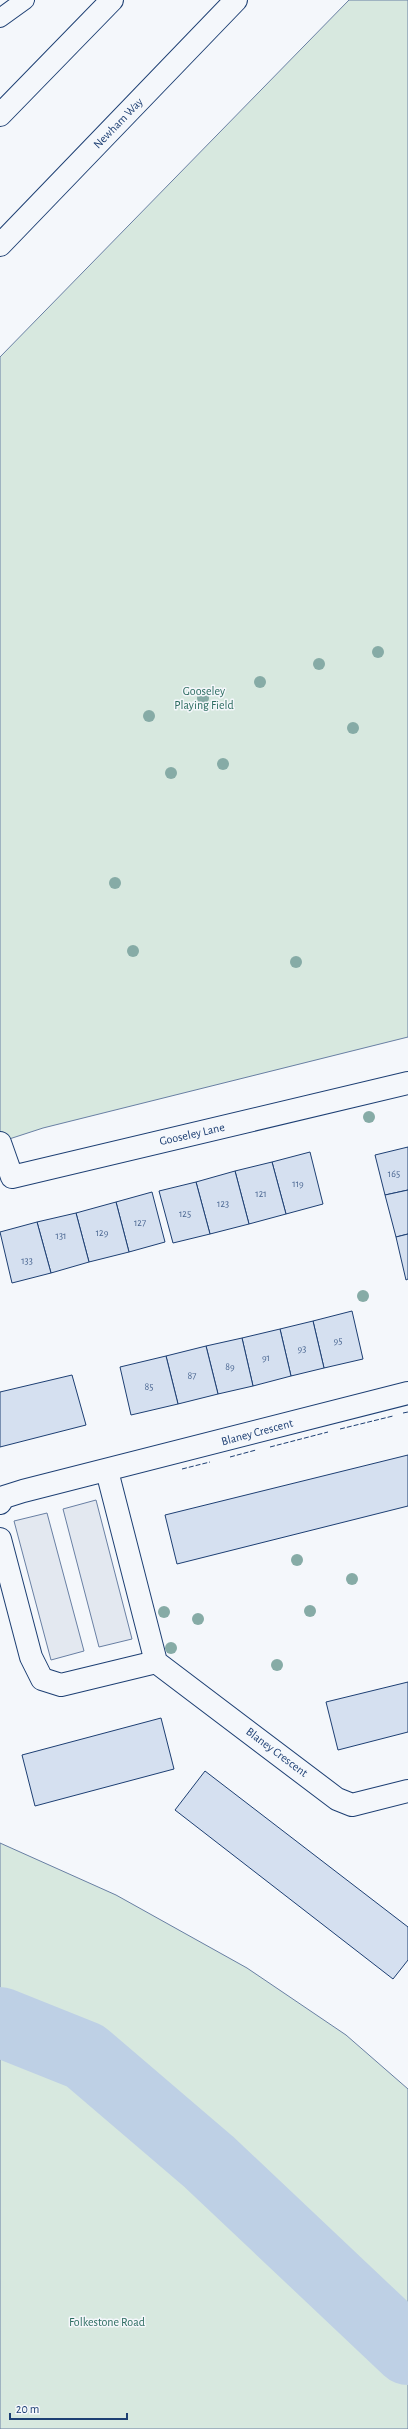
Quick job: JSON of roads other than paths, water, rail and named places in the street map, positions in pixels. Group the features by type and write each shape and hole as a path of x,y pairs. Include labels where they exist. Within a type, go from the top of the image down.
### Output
{"main road":[{"path":"0,115 112,0"},
{"name":"Newham Way","path":"0,246 236,0"},
{"name":"Gooseley Lane","path":"0,1143 12,1177 408,1083"},
{"name":"Blaney Crescent","path":"0,1503 4,1497 23,1491 107,1471 408,1393"},
{"path":"0,1538 31,1657 42,1679 61,1686 156,1662 107,1471"},
{"name":"Blaney Crescent","path":"156,1662 337,1799 352,1805 408,1791"}],"lane":[{"path":"0,18 25,0"}],"waterway":[{"path":"0,2022 85,2056 209,2162 408,2350"}],"park label":[{"name":"Gooseley Playing Field","path":"204,698"},
{"name":"Folkestone Road","path":"107,2322"}]}
